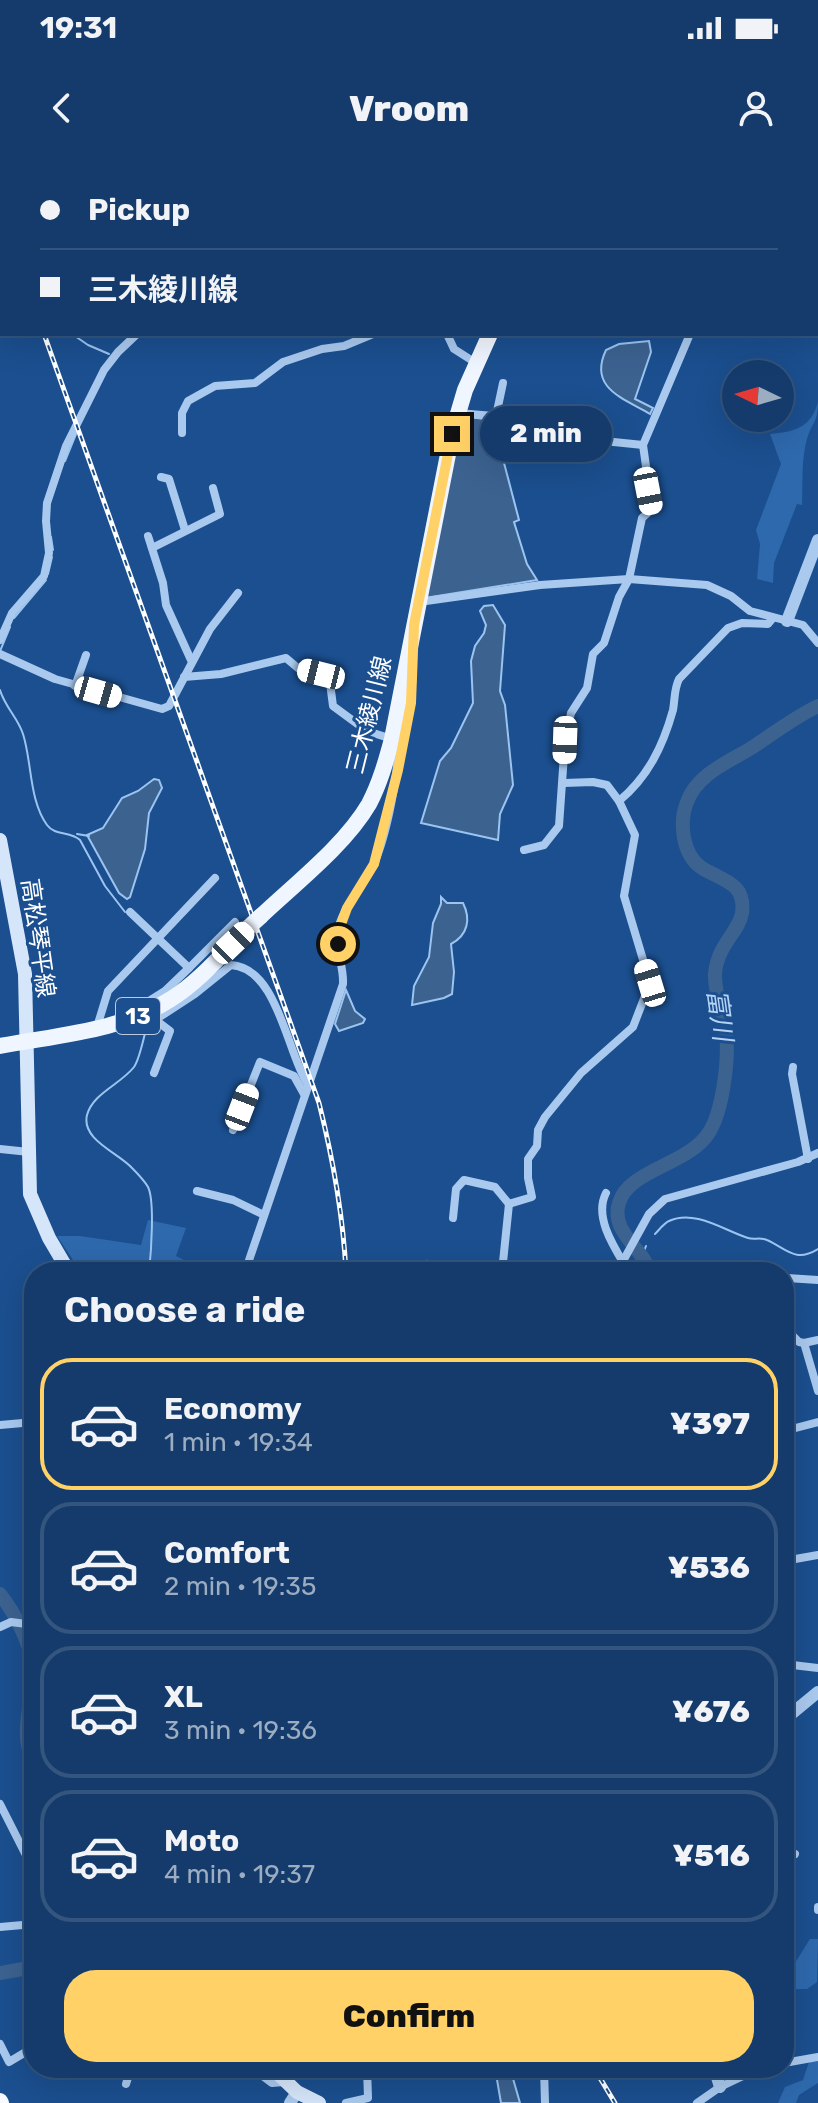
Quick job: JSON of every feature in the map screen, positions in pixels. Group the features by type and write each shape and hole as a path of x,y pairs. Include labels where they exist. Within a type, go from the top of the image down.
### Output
{"main road":[{"name":"三木綾川線","path":"0,1046 97,1028 150,1014 173,999 189,986 241,925 261,916 354,824 369,803 392,766 392,739 458,413 489,336"},
{"name":"高松琴平線","path":"0,840 25,974 30,1194 37,1214 63,1262"},
{"path":"281,2078 293,2098 319,2103"}],"street":[{"path":"0,640 12,613 44,576 49,553 47,503 66,446 104,370 135,336"},
{"path":"182,433 182,413 188,401 215,386 255,383 283,362 322,349 344,346 368,336"},
{"path":"448,336 454,349 476,363"},
{"path":"524,850 544,845 559,826 565,740 571,713 587,688 593,654 604,643 619,597 629,579 642,518 652,509 643,445 689,336"},
{"path":"496,416 503,383"},
{"path":"458,413 506,417 535,434 643,445"},
{"path":"161,477 169,479 185,530"},
{"path":"152,548 220,514 213,488"},
{"path":"148,536 163,583 166,605 191,660"},
{"path":"787,621 818,540"},
{"path":"419,602 540,585 629,579 707,585 731,596 750,611 803,625 818,643"},
{"path":"0,654 75,686 162,709 169,706 191,660 238,593"},
{"path":"619,801 638,785 650,766 673,707 679,679 728,628 742,623 768,624 773,618"},
{"path":"392,766 411,703 414,625"},
{"path":"75,686 86,655"},
{"path":"184,677 221,674 286,658 299,669 325,676 330,683 333,706 367,731 392,739"},
{"path":"248,1262 343,984 344,972 338,944 340,924 374,864 392,766 397,715"},
{"path":"509,1204 532,1197 528,1159 537,1146 538,1130 581,1073 633,1027 650,983 624,896 635,835 619,801 607,785 564,783"},
{"path":"97,1028 108,991 215,878"},
{"path":"130,912 189,968"},
{"path":"154,1073 170,1031 150,1014 146,1003 165,991 241,925"},
{"path":"150,1014 195,994 228,962 238,965 263,983 279,1012 306,1089"},
{"path":"233,1130 260,1062 294,1076 306,1089"},
{"path":"793,1067 808,1159"},
{"path":"0,1149 29,1152"},
{"path":"622,1262 649,1214 665,1199 808,1159 818,1153"},
{"path":"453,1218 456,1189 464,1180 495,1187 509,1204 503,1262"},
{"path":"197,1191 233,1200 264,1215"},
{"path":"606,1193 601,1202 602,1220 625,1262"},
{"path":"794,1278 818,1280"},
{"path":"794,1337 804,1343 818,1340"},
{"path":"804,1343 818,1391"},
{"path":"794,1428 818,1422"},
{"path":"0,1425 24,1423"},
{"path":"794,1559 818,1555"},
{"path":"0,1627 16,1622 24,1623"},
{"path":"794,1665 818,1668"},
{"path":"794,1712 818,1692"},
{"path":"0,1804 24,1851"},
{"path":"0,1927 24,1925"},
{"path":"0,2044 9,2062 24,2053"},
{"path":"794,2061 818,2057"},
{"path":"126,2084 128,2078"},
{"path":"265,2078 272,2083 284,2082"},
{"path":"346,2103 368,2098 367,2078"},
{"path":"544,2078 545,2103"},
{"path":"717,2078 720,2087"},
{"path":"697,2103 739,2078"}],"shaded area":[{"path":"649,341 651,352 635,399 653,408 650,414 619,397 601,374 606,350 619,344"},
{"path":"818,402 816,418 805,447 802,505 797,504 774,563 773,583 757,579 760,544 756,530 781,464 770,434 794,432 815,411"},
{"path":"468,417 502,421 503,459 519,520 514,522 527,564 537,580 425,598 460,422"},
{"path":"493,605 505,625 500,691 505,705 513,785 500,814 498,840 421,823 440,761 451,748 473,703 471,661 486,625 480,611 484,606"},
{"path":"154,779 159,780 162,788 149,813 145,849 127,899 119,893 87,835 103,828 122,798"},
{"path":"441,897 447,903 463,903 467,915 464,931 451,944 454,972 452,994 412,1005 414,986 429,957 433,923"},
{"path":"346,990 355,1011 365,1019 363,1023 339,1031 335,1024"},
{"path":"148,1220 186,1228 176,1256 188,1262 74,1262 57,1236 80,1236 141,1245"},
{"path":"810,1939 818,1939 817,1982 807,1989 794,1989 794,1965"},
{"path":"818,2061 818,2083 799,2095 796,2103 778,2103 785,2087 803,2080 809,2062"},
{"path":"497,2078 513,2078 520,2103 501,2103"}],"waterway":[{"path":"75,336 109,354"},
{"path":"65,461 76,434"},
{"path":"51,537 53,550"},
{"path":"48,574 52,557"},
{"path":"14,618 46,580"},
{"path":"0,651 10,627"},
{"path":"0,690 23,734 41,815 50,828 80,840 105,886 125,912"},
{"name":"富川","path":"645,1262 619,1223 619,1203 634,1183 699,1145 718,1113 727,1057 726,1033 715,974 720,955 742,913 737,889 702,868 686,847 683,819 687,802 707,775 818,706"},
{"path":"77,834 89,836"},
{"path":"148,1021 134,1067 90,1107 87,1124 95,1139 126,1162 148,1187 152,1215 150,1262"},
{"path":"655,1234 669,1221 689,1218 710,1222 748,1238 765,1239 797,1255 818,1249"},
{"path":"642,1256 646,1246"},
{"path":"0,1594 24,1636"},
{"path":"0,1973 24,1969"}],"railway":[{"path":"45,336 319,1103 337,1187 345,1262"},
{"path":"600,2078 615,2103"}],"route":[{"path":"338,944 337,935 347,908 374,864 398,770 411,703 414,625 452,434"}]}
